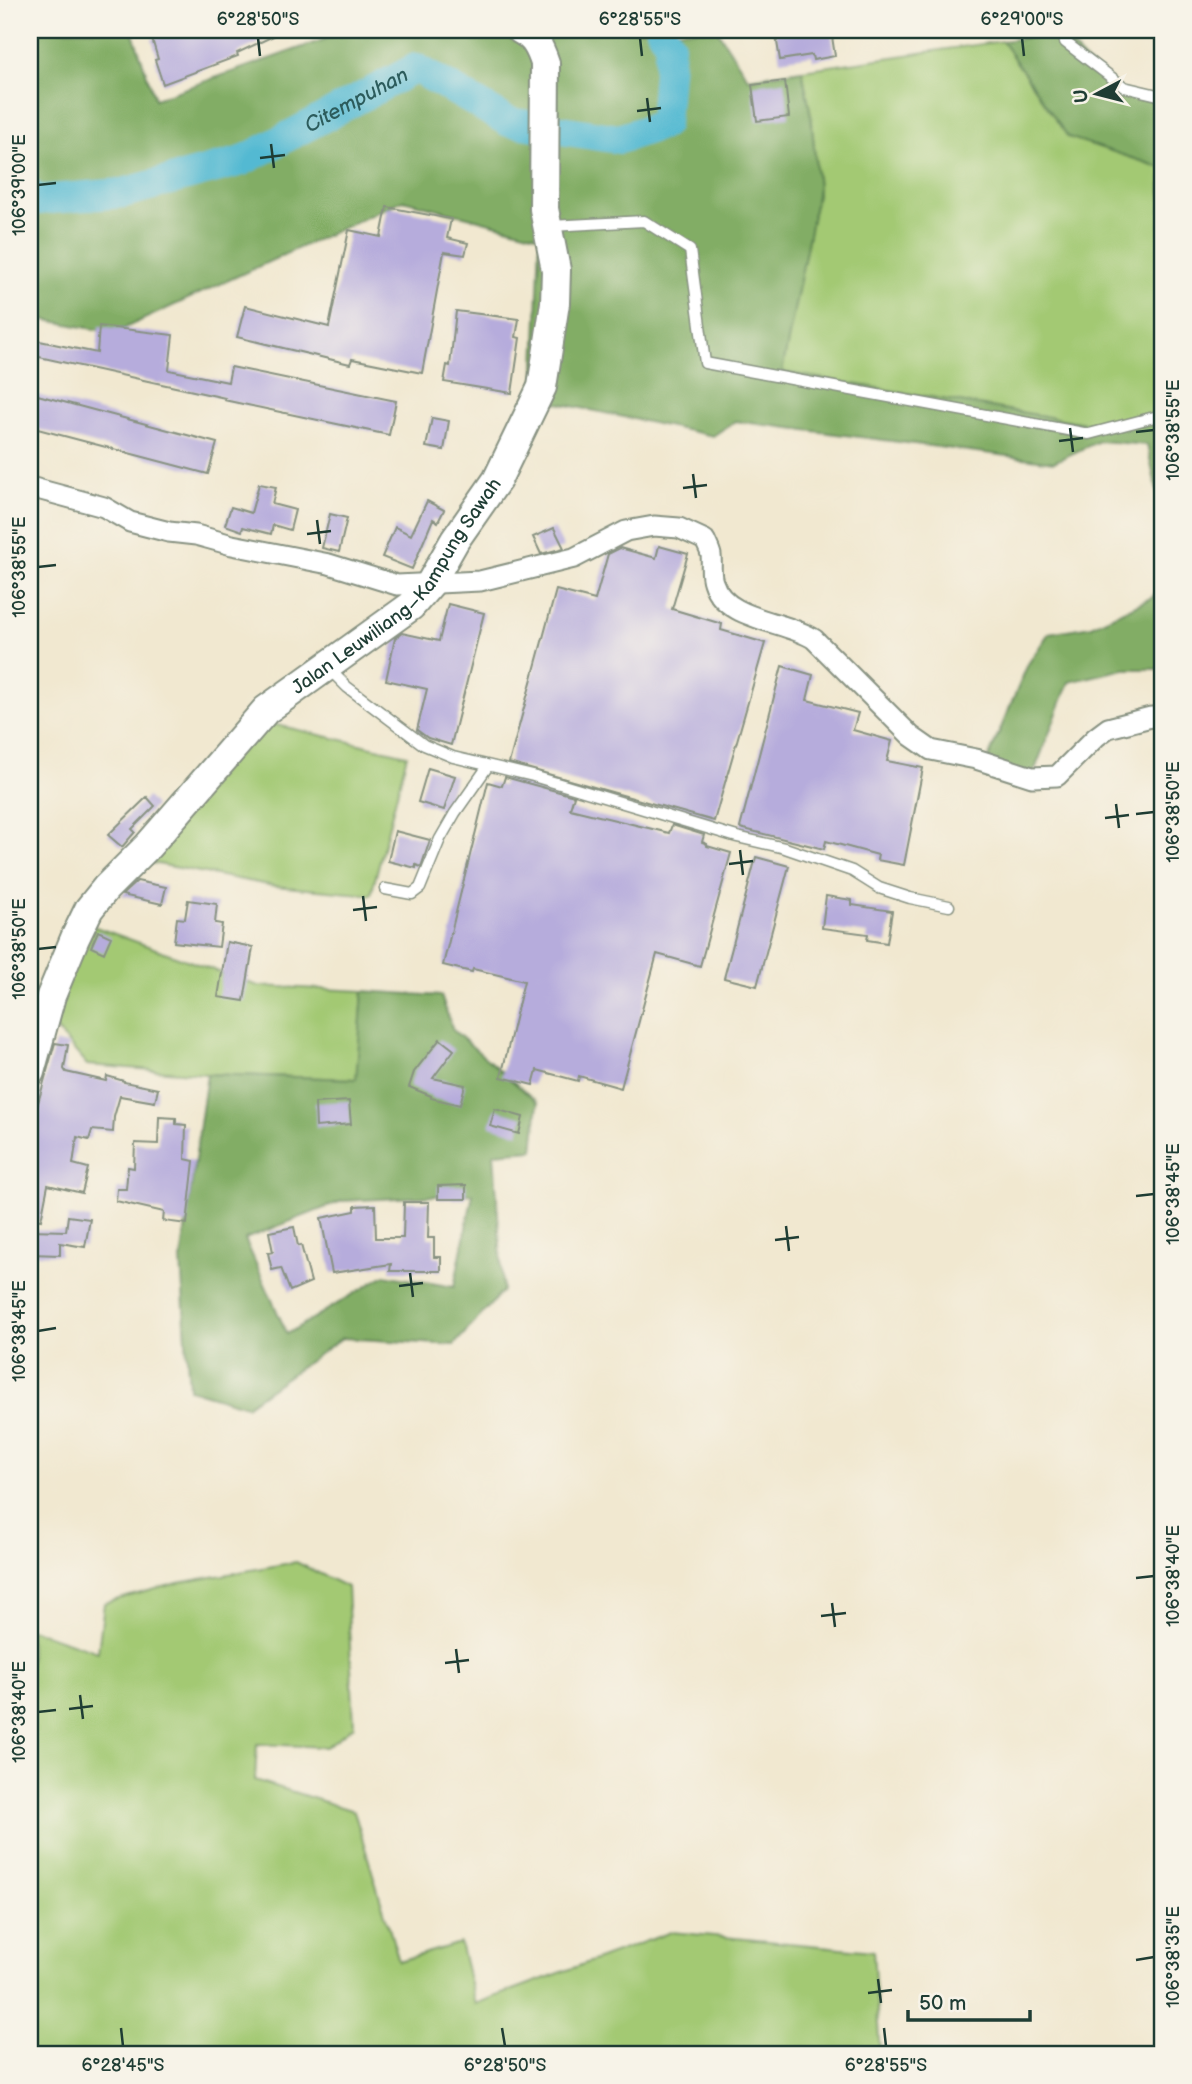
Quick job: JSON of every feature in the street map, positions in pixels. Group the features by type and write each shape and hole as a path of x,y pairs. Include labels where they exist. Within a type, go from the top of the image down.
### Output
{"main road":[{"name":"Jalan Leuwiliang–Kampung Sawah","path":"30,1072 51,996 89,909 266,710 411,606 430,584 455,540 497,480 542,387 555,303 556,270 546,217 545,63 540,47 521,30"}],"street":[{"path":"30,487 104,507 130,522 329,564 397,585 480,581 574,558 626,531 654,526 679,528 705,540 711,555 713,583 727,603 761,621 803,631 911,736 931,750 976,759 1032,777 1045,778 1057,776 1108,728 1162,717"}],"lane":[{"path":"1063,30 1065,42 1124,86 1162,96"},
{"path":"546,217 644,221 690,250 705,363 1089,434 1162,415"},
{"path":"327,667 347,687 424,745 453,757 533,776 737,837 785,848 852,870 879,888 949,906"},
{"path":"385,889 412,894 420,888 440,839 488,766"}],"green space":[{"path":"30,30 132,30 155,99 351,30 717,30 748,78 802,70 811,115 818,189 782,372 1096,425 1155,420 1162,168 1162,514 1147,445 1099,441 1054,462 735,421 713,436 534,398 540,236 403,200 114,333 30,317"},
{"path":"1059,33 1116,92 1162,103 1162,168 1068,137 1002,41"},
{"path":"1002,41 1068,137 1162,167 1156,420 1096,425 781,372 818,189 811,115 802,70"},
{"path":"1162,579 1162,669 1124,669 1069,682 1029,785 984,768 1028,664 1049,633 1091,626 1153,597"},
{"path":"255,720 407,755 371,895 274,886 126,858"},
{"path":"79,921 258,986 363,991 357,1079 207,1074 87,1065 44,1015"},
{"path":"363,991 441,996 453,1030 538,1103 533,1150 494,1153 503,1291 454,1345 342,1338 246,1406 189,1389 181,1260 207,1074 356,1079","holes":["473,1194 454,1287 385,1275 287,1334 245,1239 342,1201"]},
{"path":"296,1562 347,1587 354,1726 326,1747 257,1744 255,1780 354,1811 399,1961 460,1943 475,2004 671,1932 873,1951 880,2054 30,2054 30,1629 98,1652 104,1603 178,1583"}],"building":[{"path":"180,30 286,30 237,53 238,56 163,84 152,39"},
{"path":"775,30 831,30 835,56 813,60 812,55 780,60"},
{"path":"785,81 789,117 757,121 752,85"},
{"path":"387,207 451,219 447,238 468,243 465,255 444,252 422,373 352,359 350,364 237,337 245,306 329,327 349,230 381,237"},
{"path":"456,311 519,319 516,337 520,338 512,393 444,382 447,365 450,366"},
{"path":"99,326 173,335 169,370 228,382 231,367 396,401 389,435 30,355 30,339 97,353"},
{"path":"30,393 217,443 208,474 30,427"},
{"path":"432,418 449,421 444,450 426,447"},
{"path":"259,484 276,487 272,504 295,510 290,530 273,525 271,534 243,527 242,531 225,525 231,507 251,513"},
{"path":"427,501 444,510 438,522 433,519 412,569 382,557 395,527 411,535"},
{"path":"330,514 347,518 339,552 322,548"},
{"path":"554,528 564,548 541,554 533,537"},
{"path":"659,546 688,554 672,609 722,624 721,630 765,643 714,821 509,763 556,590 595,600 608,554 620,548 656,558"},
{"path":"448,604 484,613 451,745 428,738 417,730 427,689 386,680 395,638 402,633 439,641"},
{"path":"782,666 813,675 807,700 858,713 853,730 892,741 887,761 923,768 904,865 877,860 878,855 826,841 824,849 740,828"},
{"path":"428,768 455,776 444,810 418,802"},
{"path":"505,777 574,796 570,809 669,833 672,825 704,835 702,842 707,846 731,853 700,966 657,954 621,1088 579,1076 578,1081 537,1070 533,1085 501,1077 524,981 443,965 488,782 502,786"},
{"path":"147,797 155,806 132,829 135,832 122,847 108,835"},
{"path":"395,831 430,840 421,867 388,861"},
{"path":"756,857 789,866 757,986 724,978"},
{"path":"137,881 166,887 162,904 122,895"},
{"path":"826,896 852,900 852,905 892,911 887,943 867,940 868,934 822,928"},
{"path":"188,900 217,904 215,923 222,924 219,947 174,942 177,918 185,919"},
{"path":"98,931 111,937 104,953 91,947"},
{"path":"227,942 253,947 244,1001 218,997"},
{"path":"440,1039 454,1050 433,1078 465,1085 460,1105 431,1098 409,1087 414,1072"},
{"path":"55,1043 68,1045 64,1069 66,1072 106,1081 107,1076 158,1089 155,1102 120,1096 113,1132 92,1130 89,1140 77,1137 73,1164 88,1168 82,1193 48,1185 41,1220 30,1218 30,1184 34,1154 30,1154 30,1131"},
{"path":"349,1101 351,1124 316,1127 315,1103"},
{"path":"495,1109 523,1117 519,1134 490,1126"},
{"path":"159,1117 176,1118 176,1124 186,1125 185,1159 194,1161 187,1224 163,1221 164,1212 116,1201 117,1189 126,1189 128,1167 134,1168 135,1143 158,1144"},
{"path":"466,1185 466,1199 438,1199 438,1186"},
{"path":"404,1202 429,1202 428,1238 434,1238 434,1257 441,1257 441,1271 390,1271 391,1264 332,1273 321,1218 355,1211 355,1206 375,1205 376,1238 403,1238"},
{"path":"68,1216 90,1219 85,1247 60,1243 60,1255 31,1254 30,1230 66,1231"},
{"path":"294,1227 311,1282 290,1291 281,1268 272,1270 268,1253 273,1252 269,1232"}],"waterway":[{"name":"Citempuhan","path":"30,194 38,200 123,193 242,161 416,68 509,122 619,139 664,124 670,45 661,30"}]}
